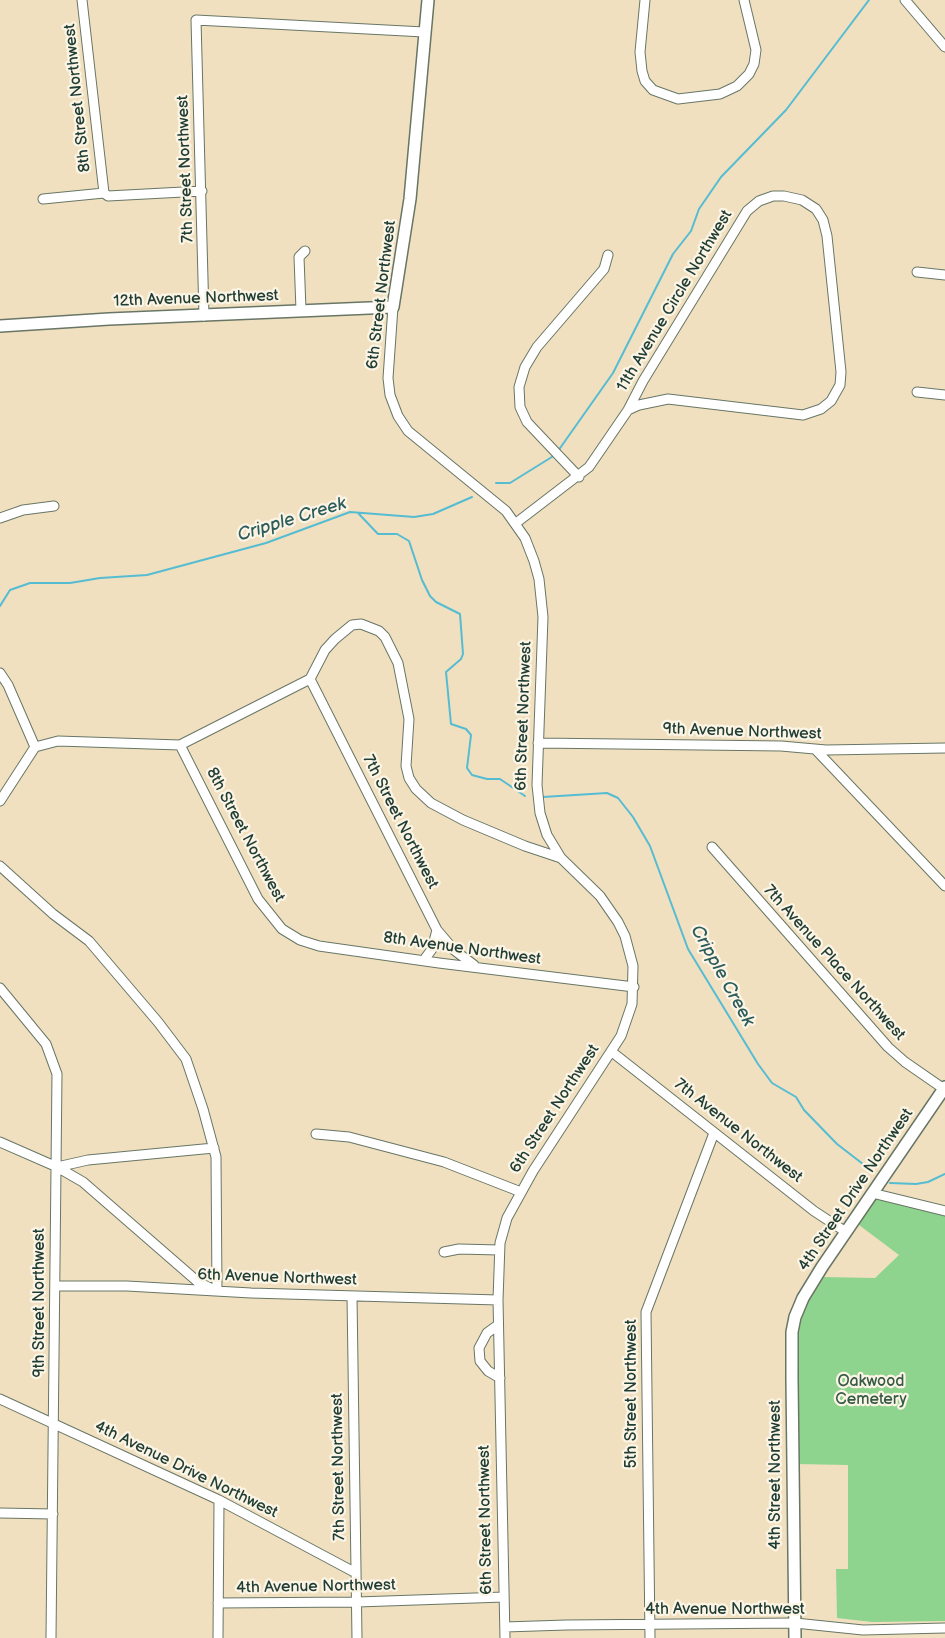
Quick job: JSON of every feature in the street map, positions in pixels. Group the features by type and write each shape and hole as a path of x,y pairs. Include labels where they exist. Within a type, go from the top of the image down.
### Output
{"main road":[{"name":"6th Street Northwest","path":"394,307 410,199 428,0"},
{"name":"12th Avenue Northwest","path":"0,326 394,307"},
{"name":"4th Street Drive Northwest","path":"797,1312 803,1298 846,1232 944,1088"},
{"name":"4th Street Northwest","path":"795,1638 792,1332 797,1312"}],"street":[{"name":"8th Street Northwest","path":"82,0 104,193"},
{"path":"645,0 640,52 645,81 653,90 678,98 720,94 736,86 749,74 754,64 756,50 744,0"},
{"path":"905,0 945,47"},
{"name":"7th Street Northwest","path":"204,316 196,20 424,32"},
{"path":"43,199 104,193 108,196 202,191"},
{"name":"11th Avenue Circle Northwest","path":"516,523 579,477 591,465 628,410 643,381 747,211 759,201 774,196 802,200 816,209 823,220 827,236 841,372 840,385 831,401 821,409 804,415 668,399 649,402 628,410"},
{"path":"301,310 300,257 305,251"},
{"path":"579,477 527,422 520,407 519,383 525,367 537,347 604,269 608,255"},
{"path":"917,272 945,275"},
{"name":"6th Street Northwest","path":"394,307 388,378 390,395 398,416 408,431 498,502 516,523 534,562 542,598 537,785 540,814 547,835 561,858 600,896 618,922 630,951 634,987 627,1020 612,1052 521,1192 507,1218 499,1250 498,1325 505,1638"},
{"path":"917,392 945,395"},
{"path":"0,518 23,510 54,506"},
{"path":"0,801 35,747 58,741 180,745 310,680 325,650 352,625 361,624 379,631 390,645 402,676 407,705 406,766 409,778 423,796 462,820 525,846 561,858"},
{"path":"0,673 8,684 35,747"},
{"name":"7th Street Northwest","path":"310,680 437,930 459,954 476,966"},
{"name":"9th Avenue Northwest","path":"538,743 772,746 815,749 945,748"},
{"name":"8th Street Northwest","path":"180,745 253,891 276,922 289,934"},
{"path":"815,749 945,886"},
{"name":"7th Avenue Place Northwest","path":"712,847 888,1047 905,1062 944,1088"},
{"path":"0,866 53,914 89,941 175,1043 188,1064 214,1148 217,1291 198,1282 83,1182 57,1167 0,1142"},
{"path":"424,960 432,949 437,930"},
{"name":"8th Avenue Northwest","path":"289,934 319,946 634,987"},
{"name":"9th Street Northwest","path":"0,988 32,1025 51,1052 55,1064 57,1167 51,1638"},
{"name":"7th Avenue Northwest","path":"612,1052 826,1220 846,1232"},
{"name":"5th Street Northwest","path":"650,1638 646,1312 714,1133"},
{"path":"316,1134 349,1137 444,1162 521,1192"},
{"path":"57,1167 88,1160 214,1148"},
{"path":"872,1193 945,1211"},
{"path":"444,1252 459,1249 499,1250"},
{"name":"6th Avenue Northwest","path":"56,1286 127,1286 217,1291 498,1300"},
{"name":"7th Street Northwest","path":"352,1296 357,1638"},
{"path":"498,1325 487,1333 479,1348 480,1361 488,1371 500,1378"},
{"name":"4th Avenue Drive Northwest","path":"0,1399 219,1500 356,1573"},
{"path":"218,1638 219,1500"},
{"path":"0,1513 53,1514"},
{"name":"4th Avenue Northwest","path":"218,1603 357,1602 504,1597"},
{"name":"4th Avenue Northwest","path":"505,1627 795,1623 863,1630 945,1628"}],"green space":[{"name":"Oakwood Cemetery","path":"878,1199 945,1216 945,1621 872,1622 837,1618 836,1569 848,1569 848,1465 796,1464 796,1348 803,1311 824,1277 875,1278 899,1255 859,1225 874,1200"}],"waterway":[{"path":"558,451 613,373 673,254 691,231 699,209 721,177 786,110 869,0"},
{"path":"496,483 510,483 555,455"},
{"name":"Cripple Creek","path":"0,606 10,590 30,583 70,583 100,578 147,575 266,543 350,512 414,517 433,514 472,497"},
{"name":"Cripple Creek","path":"358,513 378,534 397,534 409,541 422,580 430,596 436,602 460,614 463,654 461,659 446,672 451,724 466,729 471,735 467,768 472,775 487,779 500,779 525,796"},
{"name":"Cripple Creek","path":"543,797 607,793 618,798 633,817 650,846 688,949 758,1064 772,1083 796,1097 804,1110 837,1144 872,1171"},
{"name":"Cripple Creek","path":"890,1183 916,1184 928,1182 945,1174"}]}
